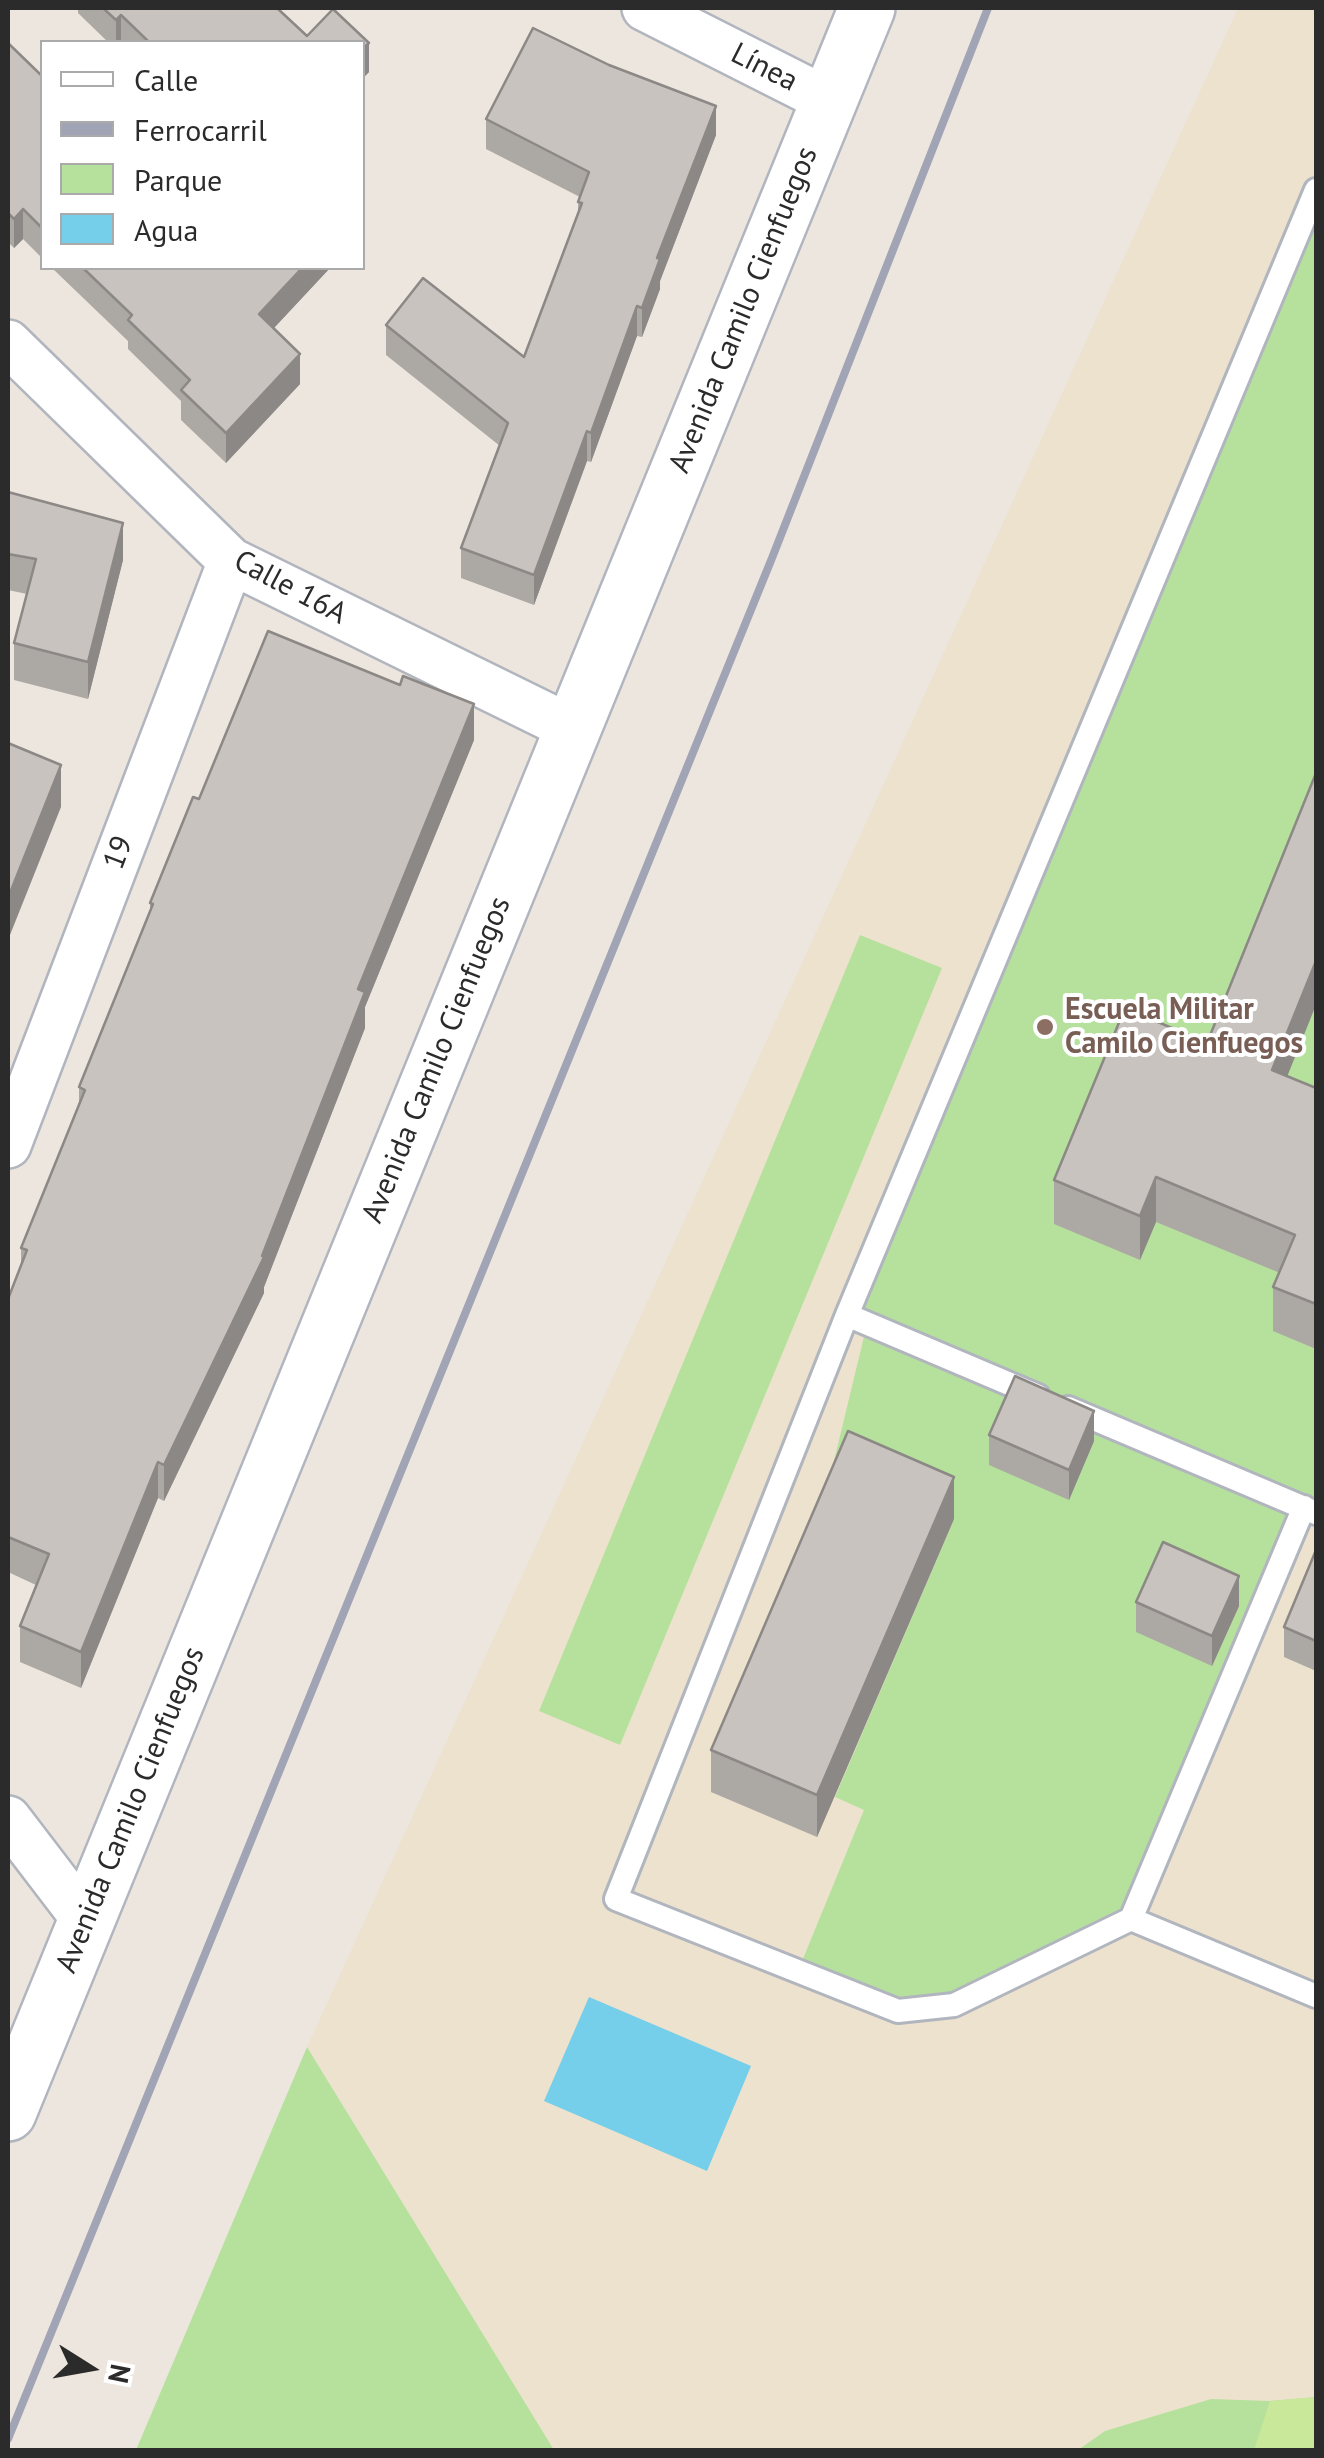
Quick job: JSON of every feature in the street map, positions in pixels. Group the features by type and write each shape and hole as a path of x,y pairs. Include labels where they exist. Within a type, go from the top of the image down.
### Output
{"street":[{"name":"Línea","path":"645,8 829,101"},
{"name":"Avenida Camilo Cienfuegos","path":"8,2113 867,8"},
{"name":"Calle 16A","path":"8,343 231,561 572,729"},
{"name":"19","path":"8,1145 231,561"},
{"path":"8,1818 86,1921"}],"lane":[{"path":"847,1315 1310,1510 1131,1920 954,2005 898,2011 616,1899 847,1315 1314,202"},
{"path":"1131,1920 1316,1996"}],"shaded area":[{"name":"Escuela Militar Camilo Cienfuegos","path":"1238,8 1316,8 1316,2450 554,2450 307,2047"}],"green space":[{"path":"1316,190 1316,1513 1305,1508 1131,1919 954,2005 898,2011 798,1971 864,1810 835,1797 954,1519 848,1473 834,1461 867,1324 833,1321"},
{"path":"860,935 942,968 620,1745 539,1711"},
{"path":"307,2047 554,2450 136,2450"},
{"path":"1316,2397 1316,2450 1078,2450 1105,2431 1211,2399 1270,2401"},
{"path":"1316,2397 1316,2450 1254,2450 1270,2401"}],"water":[{"path":"589,1997 751,2066 707,2171 544,2101"}],"building":[{"path":"103,8 277,8 307,36 333,9 369,43 365,46 365,40 147,40 121,15 116,20"},
{"path":"533,28 609,65 716,106 657,258 660,259 642,308 637,306 534,575 461,548 508,423 386,325 423,278 524,357 582,203 578,202 589,172 486,119"},
{"path":"8,43 40,74 40,226 23,209 14,219 8,213"},
{"path":"85,270 300,270 259,314 300,354 226,433 181,390 190,380 128,320 132,315"},
{"path":"8,492 123,523 88,662 14,643 36,559 8,554"},
{"path":"268,631 400,685 403,676 474,704 358,989 365,992 264,1257 164,1465 158,1462 81,1652 20,1626 49,1554 8,1537 8,1299 27,1250 21,1248 85,1090 79,1087 153,904 150,903 193,797 199,799"},
{"path":"8,743 61,765 8,898"},
{"path":"1316,773 1316,961 1272,1070 1316,1088 1316,1304 1273,1287 1295,1235 1156,1177 1140,1216 1054,1180 1125,1008 1207,1043"},
{"path":"1015,1376 1094,1411 1069,1470 989,1435"},
{"path":"848,1431 954,1477 817,1795 711,1750"},
{"path":"1163,1542 1239,1576 1212,1636 1136,1602"},
{"path":"1316,1550 1316,1641 1284,1627"}],"railway":[{"path":"8,2439 772,558 988,8"}],"place":[{"name":"Escuela Militar Camilo Cienfuegos","path":"1045,1027"}]}
